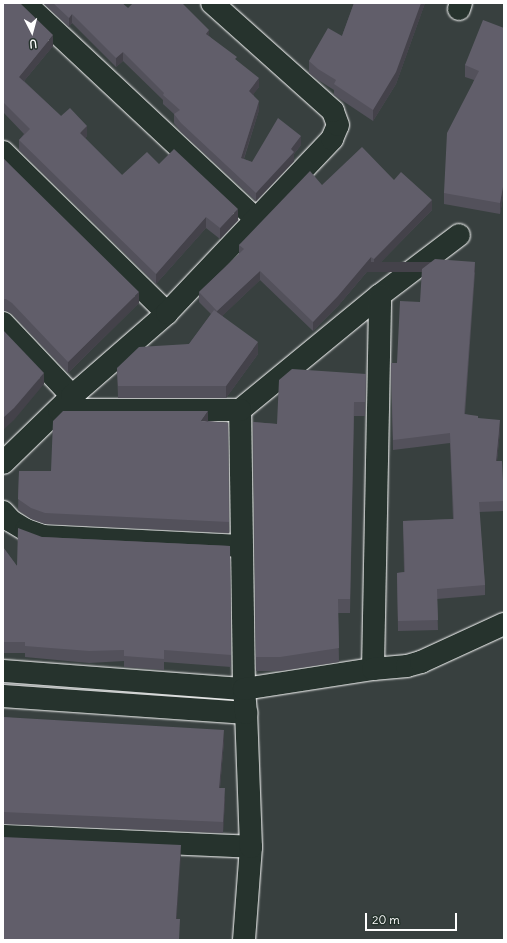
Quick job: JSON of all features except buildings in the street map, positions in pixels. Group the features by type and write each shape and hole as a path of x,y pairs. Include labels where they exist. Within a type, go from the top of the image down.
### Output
{"street":[{"path":"25,3 257,220"},
{"path":"3,462 65,403 167,313 257,220 332,139 338,125 333,111 212,3"},
{"path":"3,152 167,313"},
{"path":"65,403 240,410 380,295 460,235"},
{"path":"373,670 380,295"},
{"path":"3,322 65,403"},
{"path":"240,410 244,689 251,847 244,940"},
{"path":"3,512 11,521 26,530 43,536 241,546"},
{"path":"3,671 244,689 407,666 421,662 504,624"},
{"path":"3,696 246,713"},
{"path":"3,836 251,847"}]}
